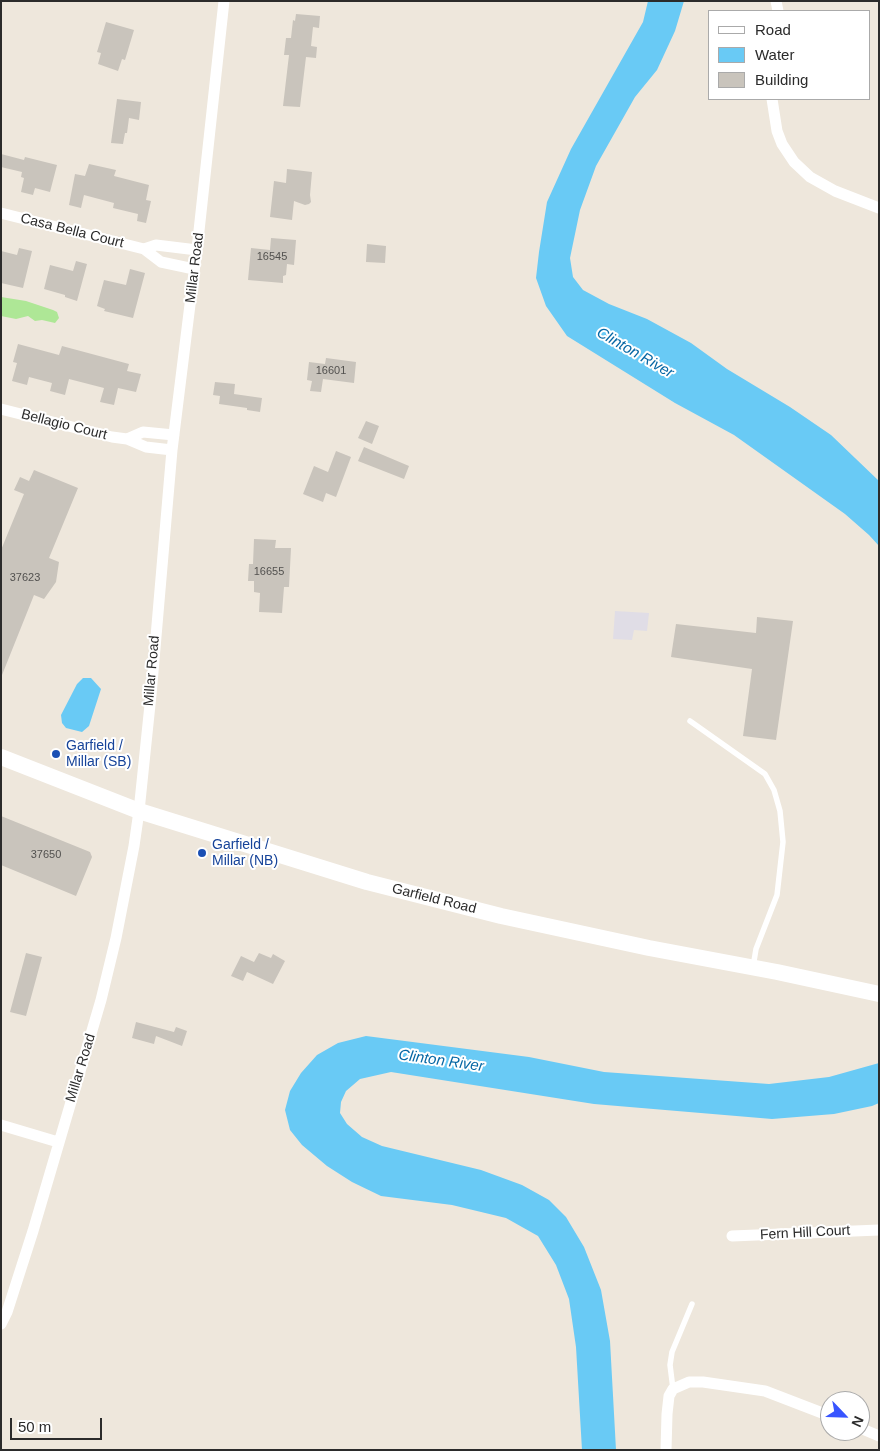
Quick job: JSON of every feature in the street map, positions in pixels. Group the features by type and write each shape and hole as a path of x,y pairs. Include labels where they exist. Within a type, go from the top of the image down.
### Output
{"main road":[{"name":"Garfield Road","path":"1,757 139,811 367,882 501,916 879,994"}],"street":[{"name":"Millar Road","path":"1,1324 15,1289 58,1142 81,1072 111,962 129,873 139,811 172,450 197,250 224,1"},
{"path":"772,100 773,116 777,132 782,144 794,162 810,176 834,192 879,208"},
{"name":"Casa Bella Court","path":"1,213 144,249 161,262 194,269"},
{"name":"Casa Bella Court","path":"144,249 156,245 197,250"},
{"name":"Bellagio Court","path":"1,409 112,437 127,439 138,445 172,450"},
{"name":"Bellagio Court","path":"127,439 143,432 174,435"},
{"path":"1,1125 58,1142"},
{"name":"Fern Hill Court","path":"732,1236 879,1230"},
{"path":"666,1450 668,1402 673,1389 682,1384 703,1382 765,1391 820,1412"}],"lane":[{"path":"690,721 765,774 774,790 780,811 783,842 777,895 756,949 753,968"},
{"path":"673,1389 670,1365 672,1352 692,1304"}],"shaded area":[{"path":"615,611 649,613 647,631 634,630 632,640 613,639"}],"green space":[{"path":"1,297 26,301 53,310 57,312 59,318 55,323 42,320 35,321 28,316 16,319 1,316"}],"water":[{"name":"Clinton River","path":"648,1 684,1 675,31 657,70 635,97 596,166 580,210 570,258 573,277 583,290 609,304 647,319 691,343 727,369 790,407 831,435 879,481 879,546 845,514 734,435 675,403 567,336 546,306 536,278 547,202 571,149 643,22"},
{"path":"83,678 91,678 101,689 89,726 82,732 66,728 62,723 61,715 77,684"},
{"name":"Clinton River","path":"366,1036 529,1057 604,1072 769,1084 829,1077 879,1063 879,1103 834,1114 772,1119 594,1104 391,1072 360,1079 346,1091 341,1102 340,1113 347,1124 362,1137 382,1146 481,1170 522,1185 549,1200 566,1217 584,1247 601,1290 610,1341 616,1450 582,1450 576,1347 569,1299 556,1265 538,1236 506,1218 452,1205 381,1196 352,1182 327,1166 302,1145 290,1130 285,1110 290,1091 301,1073 317,1055 338,1043"}],"building":[{"path":"296,14 320,16 319,28 313,27 311,46 317,47 316,58 306,57 300,107 283,106 289,55 284,55 286,38 291,38 293,20 295,21"},
{"path":"106,22 134,30 125,60 122,59 118,71 98,64 101,53 97,52"},
{"path":"117,99 141,102 139,120 129,118 123,144 111,143"},
{"path":"1,154 24,160 25,157 57,165 50,192 35,188 33,195 21,192 24,178 21,177 22,172 1,167"},
{"path":"89,164 116,170 114,176 149,185 146,200 151,201 146,223 137,221 138,214 113,208 114,203 84,195 81,208 69,205 75,174 85,176"},
{"path":"287,169 312,172 311,202 305,205 294,201 292,220 270,217 274,181 286,183"},
{"path":"271,238 296,240 294,265 287,264 283,283 248,280 251,248 270,250"},
{"path":"367,244 386,246 385,263 366,262"},
{"path":"19,248 32,251 23,288 1,283 1,251 17,255"},
{"path":"76,261 87,264 77,301 65,297 65,295 44,289 50,265 73,271"},
{"path":"130,269 145,273 133,318 104,311 105,309 97,306 104,280 126,285"},
{"path":"18,344 59,355 62,346 129,364 127,371 141,374 136,392 118,388 114,405 100,402 104,388 69,379 65,395 50,391 52,383 29,377 27,385 12,381 17,363 13,362"},
{"path":"326,358 356,362 354,383 323,379 321,392 310,391 312,381 307,380 309,362 325,364"},
{"path":"215,382 235,384 234,394 262,398 260,412 219,404 220,396 213,395"},
{"path":"366,421 379,426 372,444 358,438"},
{"path":"364,447 409,466 404,479 358,461"},
{"path":"336,451 351,457 336,497 326,493 323,502 303,494 314,466 328,472"},
{"path":"34,470 78,488 49,558 59,562 56,582 44,599 34,595 2,675 1,550 24,494 14,490 20,477 29,481"},
{"path":"254,539 276,540 275,548 291,548 289,587 284,587 282,613 259,612 260,593 254,592 254,581 248,581 249,564 253,564"},
{"path":"757,617 793,621 776,740 743,736 752,669 671,657 676,624 756,633"},
{"path":"1,816 90,852 92,857 76,896 1,865"},
{"path":"26,953 42,957 26,1016 10,1012"},
{"path":"259,953 271,958 273,954 285,961 273,984 247,972 243,981 231,976 241,956 254,962"},
{"path":"136,1022 174,1032 176,1027 187,1031 182,1046 156,1036 154,1044 132,1038"}],"place":[{"name":"Garfield / Millar (SB)","path":"56,754"},
{"name":"Garfield / Millar (NB)","path":"202,853"}]}
